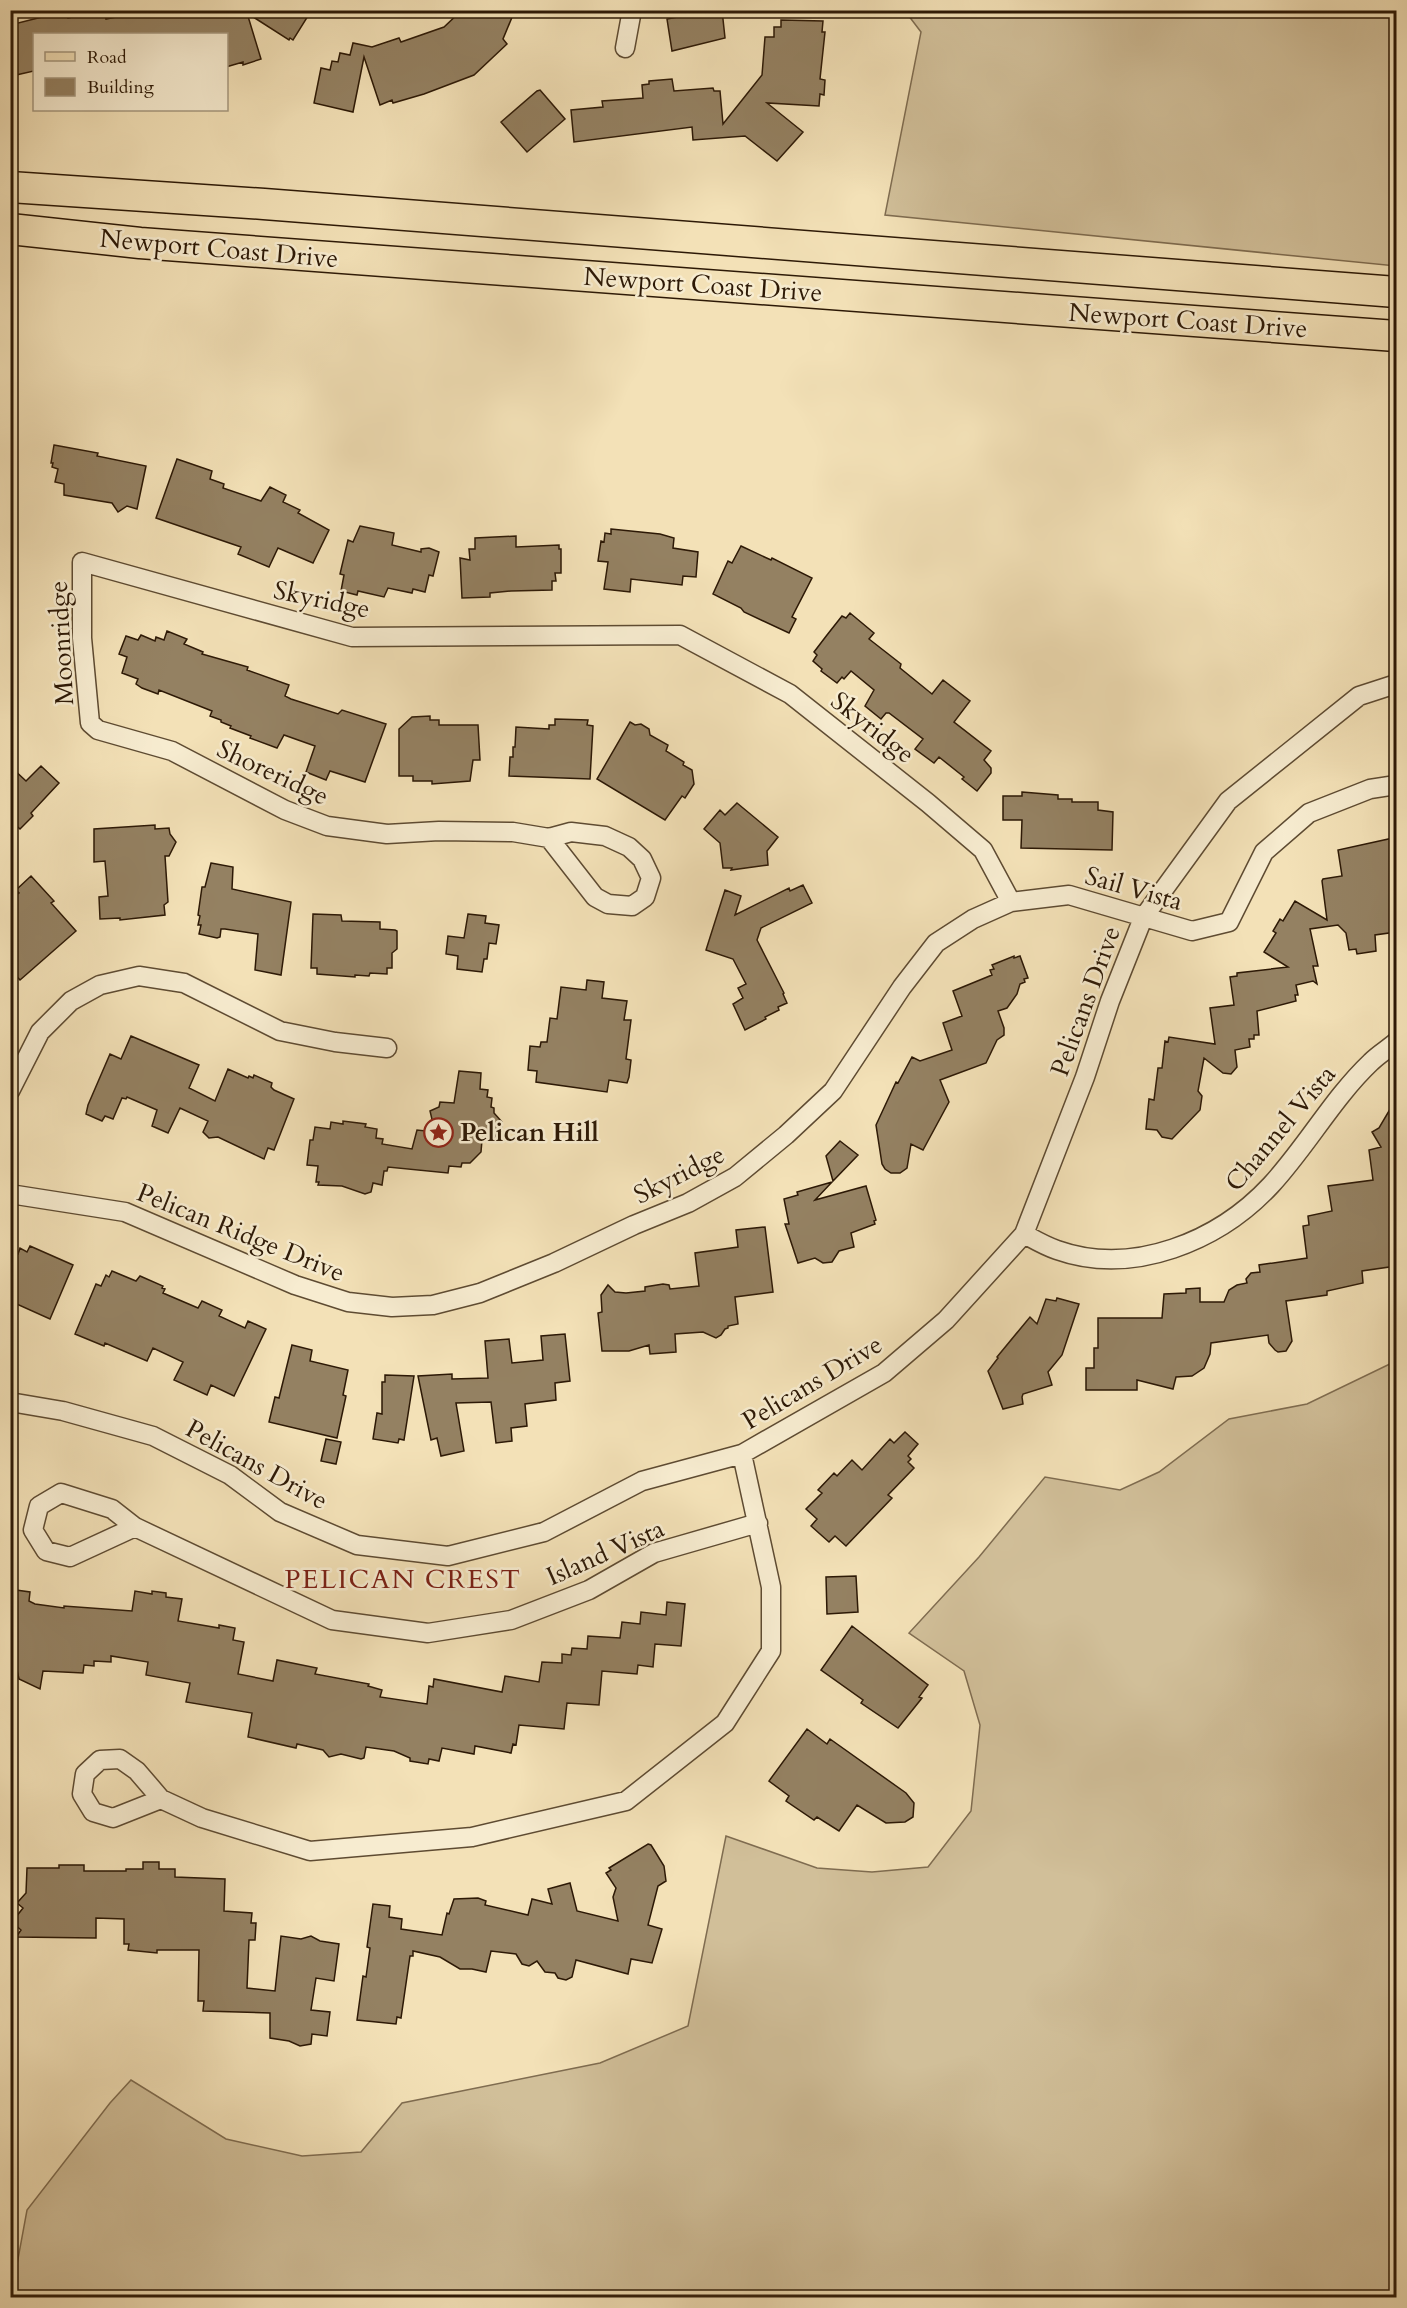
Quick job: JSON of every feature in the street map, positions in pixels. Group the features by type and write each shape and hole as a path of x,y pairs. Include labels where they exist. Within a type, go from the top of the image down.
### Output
{"main road":[{"name":"Newport Coast Drive","path":"10,187 264,204 1396,292"},
{"name":"Newport Coast Drive","path":"10,229 140,243 1396,336"}],"street":[{"path":"625,48 632,10"},
{"name":"Moonridge","path":"82,562 82,638 90,723"},
{"name":"Skyridge","path":"82,562 352,637 680,635 790,694 928,803 983,850 1011,902 973,920 936,943 902,987 833,1091 786,1135 735,1177 688,1203 634,1225 554,1263"},
{"name":"Pelicans Drive","path":"10,1402 63,1411 153,1436 230,1474 280,1512 357,1545 448,1556 544,1532 642,1481 742,1454 884,1373 946,1320 1024,1234 1143,918 1228,801 1359,696 1396,684"},
{"name":"Shoreridge","path":"90,723 98,730 172,751 285,810 327,826 387,834 439,831 513,832 549,838 571,832 605,836 629,847 642,859 651,878 645,897 632,906 608,904 595,897 549,838"},
{"name":"Sail Vista","path":"1011,902 1069,895 1192,931 1229,922 1264,852 1309,813 1370,789 1396,785"},
{"path":"10,1091 40,1032 71,1001 100,985 140,976 184,982 280,1031 335,1042 387,1048"},
{"name":"Channel Vista","path":"1024,1234 1057,1250 1084,1256 1116,1258 1157,1253 1184,1245 1212,1232 1243,1212 1272,1184 1346,1090 1372,1061 1396,1042"},
{"name":"Pelican Ridge Drive","path":"10,1194 125,1212 295,1285 348,1302 392,1307 433,1305 480,1293 554,1263"},
{"path":"161,1799 202,1818 310,1851 472,1837 626,1802 725,1723 771,1651 771,1587 742,1454"},
{"name":"Island Vista","path":"135,1527 70,1557 46,1551 33,1530 39,1506 61,1493 112,1509 135,1527 332,1620 428,1633 511,1620 590,1590 654,1553 758,1523"}],"shaded area":[{"path":"905,11 1396,11 1396,266 885,215 921,32"},
{"path":"1396,1361 1396,2297 11,2297 27,2210 110,2103 131,2080 226,2139 302,2156 361,2152 402,2103 600,2063 688,2026 726,1836 817,1868 872,1872 928,1867 971,1811 980,1725 964,1671 909,1633 979,1557 1045,1477 1120,1490 1159,1472 1229,1419 1307,1404"}],"building":[{"path":"98,10 104,10 106,19 136,13 135,10 308,10 305,15 308,16 293,40 290,38 289,40 247,13 261,59 243,65 243,62 228,66 228,33 33,33 33,71 16,75 15,70 10,71 10,25 66,11 68,18"},
{"path":"462,10 515,10 503,39 507,44 474,75 424,94 393,103 392,100 380,105 364,57 353,112 314,103 321,68 330,70 332,61 338,62 340,53 350,55 353,43 372,47 399,38 401,42 444,27"},
{"path":"722,10 725,38 672,51 667,19"},
{"path":"781,20 823,21 822,32 825,32 820,79 825,80 824,95 820,94 819,106 767,103 803,132 777,161 745,136 693,140 692,127 574,142 571,110 603,107 602,101 643,98 642,85 649,84 649,81 672,79 674,91 713,88 714,91 720,91 723,124 762,75 765,37 774,37 774,27 781,27"},
{"path":"540,90 565,119 527,152 501,122"},
{"path":"54,445 98,453 97,456 146,466 137,509 127,506 118,512 112,503 64,495 64,484 55,482 58,469 52,467 53,463 51,463"},
{"path":"177,459 212,471 210,479 224,484 223,488 261,501 270,487 286,495 283,502 300,510 298,513 329,530 313,563 278,548 269,567 238,554 241,547 156,518"},
{"path":"360,526 394,533 392,545 421,552 421,549 429,548 439,552 433,576 429,575 425,592 413,589 412,593 388,588 384,597 358,591 357,595 341,591 344,575 340,574 348,540 353,542"},
{"path":"611,529 660,534 674,538 673,548 698,552 696,577 683,576 682,585 631,579 630,592 604,589 608,562 598,561 601,541 604,542 605,533 611,534"},
{"path":"516,536 516,547 559,545 561,573 555,573 556,581 552,581 552,590 511,591 490,593 490,597 462,598 460,558 470,560 469,549 475,549 475,538"},
{"path":"741,546 812,578 792,617 796,619 789,633 744,612 741,608 713,594 728,561 732,563"},
{"path":"850,613 874,633 869,639 901,664 900,668 932,694 943,680 970,701 954,722 991,751 984,760 991,768 991,773 977,791 939,757 934,763 915,749 923,739 889,713 881,719 865,706 874,690 851,671 837,683 821,671 822,669 813,661 817,655 814,652 827,635 842,616 846,618"},
{"path":"167,631 187,639 184,644 203,652 202,654 248,667 247,670 289,685 285,696 291,699 338,714 342,710 386,724 365,782 330,771 326,780 306,772 315,746 284,735 277,748 250,738 251,736 230,728 231,726 221,720 210,716 212,711 159,690 158,694 142,688 136,684 138,679 122,673 127,657 119,654 126,636 138,640 141,635 155,641 156,637 164,640"},
{"path":"430,716 430,720 439,720 439,725 478,725 480,760 473,760 470,781 432,784 432,781 413,781 413,776 399,776 399,729 412,717"},
{"path":"555,719 588,720 587,725 593,726 590,779 509,776 510,757 513,757 513,747 515,747 516,727 549,729 549,725 555,725"},
{"path":"630,722 635,725 641,724 649,729 650,735 668,745 666,751 692,770 694,784 685,798 682,796 665,820 597,779"},
{"path":"10,766 26,781 41,766 59,783 31,813 33,816 20,829 10,820"},
{"path":"1022,792 1058,795 1058,799 1072,799 1072,802 1098,802 1098,810 1113,812 1112,850 1021,848 1022,820 1003,820 1003,796 1022,796"},
{"path":"737,803 778,837 767,851 768,865 731,870 732,868 723,868 720,843 704,829 720,810 725,815"},
{"path":"155,825 155,829 169,828 176,842 169,856 165,856 168,902 164,905 165,915 120,920 120,918 100,919 99,897 108,896 105,861 94,862 94,829"},
{"path":"1393,838 1396,840 1396,932 1375,935 1376,951 1357,954 1356,949 1349,950 1346,933 1338,925 1310,929 1318,966 1313,966 1317,984 1313,981 1296,985 1298,995 1295,995 1296,1001 1257,1011 1259,1035 1254,1035 1254,1039 1249,1039 1250,1047 1235,1050 1237,1067 1231,1074 1223,1073 1204,1058 1198,1091 1202,1096 1200,1110 1172,1139 1162,1137 1157,1130 1146,1129 1149,1099 1154,1100 1158,1068 1162,1068 1165,1041 1168,1042 1169,1037 1215,1044 1210,1008 1234,1005 1230,977 1237,976 1237,973 1288,967 1264,952 1276,933 1273,931 1280,919 1283,921 1295,901 1327,920 1322,881 1342,876 1338,850"},
{"path":"211,863 233,867 232,889 291,902 281,975 255,970 258,934 221,929 220,937 217,938 199,934 201,925 198,925 200,916 198,915 202,887 205,887"},
{"path":"31,876 54,901 51,903 76,931 20,980 10,969 10,900 19,893 16,890"},
{"path":"803,885 812,903 761,928 757,940 787,1003 778,1007 779,1010 765,1017 766,1019 745,1030 733,1004 743,998 738,988 746,984 733,959 706,950 725,890 741,896 735,915 789,888 790,891"},
{"path":"313,914 341,915 342,921 380,922 380,929 397,931 397,949 392,953 392,968 387,968 387,974 370,973 369,976 317,974 317,968 311,968"},
{"path":"468,914 486,916 485,923 499,925 496,944 489,943 487,959 484,959 482,972 457,969 458,956 446,954 448,936 464,938"},
{"path":"1014,956 1014,958 1020,956 1028,978 1020,984 1017,994 1007,1008 998,1011 1004,1035 997,1040 986,1063 940,1080 949,1102 923,1150 911,1144 907,1168 900,1173 891,1173 882,1164 876,1125 896,1082 898,1083 912,1057 920,1061 952,1050 943,1023 962,1016 953,991 992,975 990,970 994,969 992,965"},
{"path":"587,980 604,982 602,998 627,1001 624,1020 631,1020 626,1059 631,1060 627,1083 609,1080 607,1092 536,1082 537,1071 528,1070 530,1046 540,1047 541,1042 547,1042 550,1018 557,1019 561,987 586,990"},
{"path":"131,1036 199,1065 189,1088 215,1101 228,1069 248,1078 249,1076 253,1078 254,1075 272,1083 271,1087 274,1090 294,1099 274,1150 268,1148 264,1159 218,1137 209,1138 203,1132 208,1121 180,1108 168,1133 152,1126 157,1110 127,1097 122,1098 113,1119 105,1116 102,1121 86,1114 110,1054 121,1059"},
{"path":"459,1071 481,1073 480,1089 488,1090 487,1097 492,1098 491,1107 494,1108 494,1113 502,1122 501,1136 495,1136 493,1141 482,1140 481,1152 470,1163 462,1163 461,1167 449,1166 448,1173 388,1167 387,1171 384,1171 382,1185 373,1183 371,1192 365,1194 342,1186 318,1185 319,1182 316,1182 318,1166 307,1165 310,1140 313,1140 315,1127 330,1129 331,1122 343,1124 343,1121 366,1124 365,1127 377,1129 376,1138 383,1139 382,1144 412,1149 417,1130 435,1132 430,1111 439,1107 440,1102 454,1103"},
{"path":"1396,1099 1396,1266 1362,1271 1363,1283 1327,1291 1327,1295 1286,1301 1292,1341 1286,1351 1275,1350 1269,1343 1268,1335 1211,1343 1210,1354 1204,1368 1192,1376 1176,1377 1173,1389 1137,1380 1137,1390 1086,1390 1086,1368 1094,1368 1094,1348 1098,1348 1098,1318 1162,1318 1164,1294 1186,1293 1186,1289 1200,1288 1200,1302 1224,1302 1229,1290 1247,1283 1246,1279 1251,1273 1260,1272 1259,1265 1307,1258 1303,1226 1309,1225 1308,1216 1332,1211 1328,1186 1373,1180 1369,1150 1381,1147 1372,1132 1379,1128"},
{"path":"840,1141 858,1155 833,1181 826,1156"},
{"path":"832,1182 815,1200 866,1186 876,1220 875,1224 851,1233 854,1247 839,1251 832,1262 823,1263 815,1258 798,1263 785,1224 789,1224 784,1199 798,1195 797,1192"},
{"path":"765,1227 773,1292 735,1297 738,1324 728,1326 716,1338 703,1332 675,1334 676,1352 650,1354 649,1345 629,1351 602,1351 598,1313 602,1312 601,1295 608,1285 615,1292 626,1293 645,1291 645,1287 663,1284 669,1285 670,1289 699,1286 695,1253 738,1247 736,1230"},
{"path":"30,1246 73,1265 50,1319 10,1301 10,1251 18,1254 20,1248 27,1252"},
{"path":"112,1271 136,1281 140,1276 163,1286 162,1288 165,1289 163,1293 198,1308 202,1301 222,1310 219,1316 245,1328 248,1321 266,1329 234,1396 211,1385 207,1395 174,1380 183,1362 153,1348 147,1361 105,1343 104,1346 75,1334 96,1284 101,1286 106,1275 109,1277"},
{"path":"1057,1298 1079,1304 1062,1355 1048,1372 1052,1385 1023,1394 1023,1404 1003,1409 988,1371 1030,1317 1037,1324 1046,1299 1056,1301"},
{"path":"565,1334 570,1381 555,1383 556,1400 525,1404 527,1426 511,1428 512,1441 496,1443 491,1402 456,1403 464,1451 441,1456 437,1438 431,1440 418,1376 452,1374 452,1379 488,1378 485,1341 509,1339 512,1363 543,1360 541,1336"},
{"path":"292,1345 312,1350 310,1361 348,1370 343,1395 346,1396 337,1438 269,1422 275,1397 279,1398"},
{"path":"385,1375 414,1376 404,1440 399,1439 398,1443 373,1439 377,1413 382,1414 382,1382 385,1382"},
{"path":"905,1432 918,1444 908,1456 911,1459 908,1462 914,1468 888,1495 892,1498 846,1546 835,1536 829,1542 811,1526 817,1519 806,1509 822,1493 818,1490 834,1473 837,1476 852,1460 862,1470 890,1439 894,1443"},
{"path":"326,1439 341,1442 336,1464 321,1461"},
{"path":"856,1576 858,1612 827,1614 826,1577"},
{"path":"16,1590 30,1592 29,1601 35,1604 64,1608 64,1606 132,1611 135,1591 152,1594 152,1591 166,1593 166,1597 182,1599 178,1621 219,1628 219,1625 235,1628 233,1640 244,1642 238,1674 273,1681 277,1660 317,1668 315,1674 369,1684 368,1686 382,1690 380,1697 427,1704 429,1686 433,1687 434,1679 502,1692 505,1676 539,1682 542,1662 562,1663 562,1654 571,1655 572,1648 587,1649 588,1636 620,1638 622,1622 640,1624 641,1612 666,1615 667,1602 685,1604 681,1646 655,1644 653,1667 638,1665 637,1674 602,1671 599,1705 567,1703 564,1729 519,1725 516,1745 513,1744 511,1753 475,1746 474,1754 442,1748 439,1761 429,1759 428,1764 410,1761 410,1758 394,1751 366,1747 364,1758 361,1759 341,1754 329,1757 323,1750 297,1744 296,1748 248,1737 252,1713 186,1702 190,1683 146,1675 148,1662 111,1656 111,1662 94,1661 94,1666 84,1665 83,1673 43,1671 40,1689 19,1679 17,1670 10,1669 10,1598 14,1599"},
{"path":"852,1626 928,1685 919,1697 922,1698 898,1728 861,1703 863,1700 821,1670"},
{"path":"807,1729 827,1744 830,1739 906,1793 914,1803 913,1817 905,1822 886,1823 857,1805 839,1831 817,1817 814,1820 786,1801 789,1796 769,1781"},
{"path":"648,1844 651,1845 664,1866 666,1881 658,1886 648,1925 662,1929 652,1963 631,1959 628,1974 576,1960 572,1977 566,1980 558,1978 555,1973 545,1972 537,1961 529,1966 522,1964 516,1954 491,1951 486,1972 460,1969 440,1957 413,1951 413,1956 410,1956 401,2018 397,2017 396,2024 357,2020 363,1976 366,1977 370,1948 367,1947 373,1904 390,1906 389,1917 402,1919 401,1929 442,1935 447,1913 449,1914 454,1899 478,1898 486,1901 485,1905 528,1915 532,1899 552,1904 548,1889 570,1883 577,1911 618,1921 613,1897 616,1888 606,1873 611,1870 609,1868"},
{"path":"143,1862 159,1862 159,1869 175,1869 175,1877 225,1879 224,1911 252,1913 251,1923 256,1923 255,1940 249,1940 247,1988 275,1991 281,1936 301,1939 311,1936 320,1941 339,1944 334,1981 316,1978 311,2010 330,2012 327,2036 312,2034 311,2044 300,2046 289,2041 270,2038 270,2013 203,2011 204,2001 198,2001 199,1950 157,1950 157,1953 128,1950 129,1944 124,1944 124,1919 96,1918 96,1938 16,1937 21,1930 12,1922 23,1908 17,1903 26,1893 27,1868 84,1865 84,1871 126,1871 126,1869 143,1869"}],"place":[{"name":"Pelican Hill","path":"439,1132"}],"district":[{"name":"PELICAN CREST","path":"403,1579"}]}
